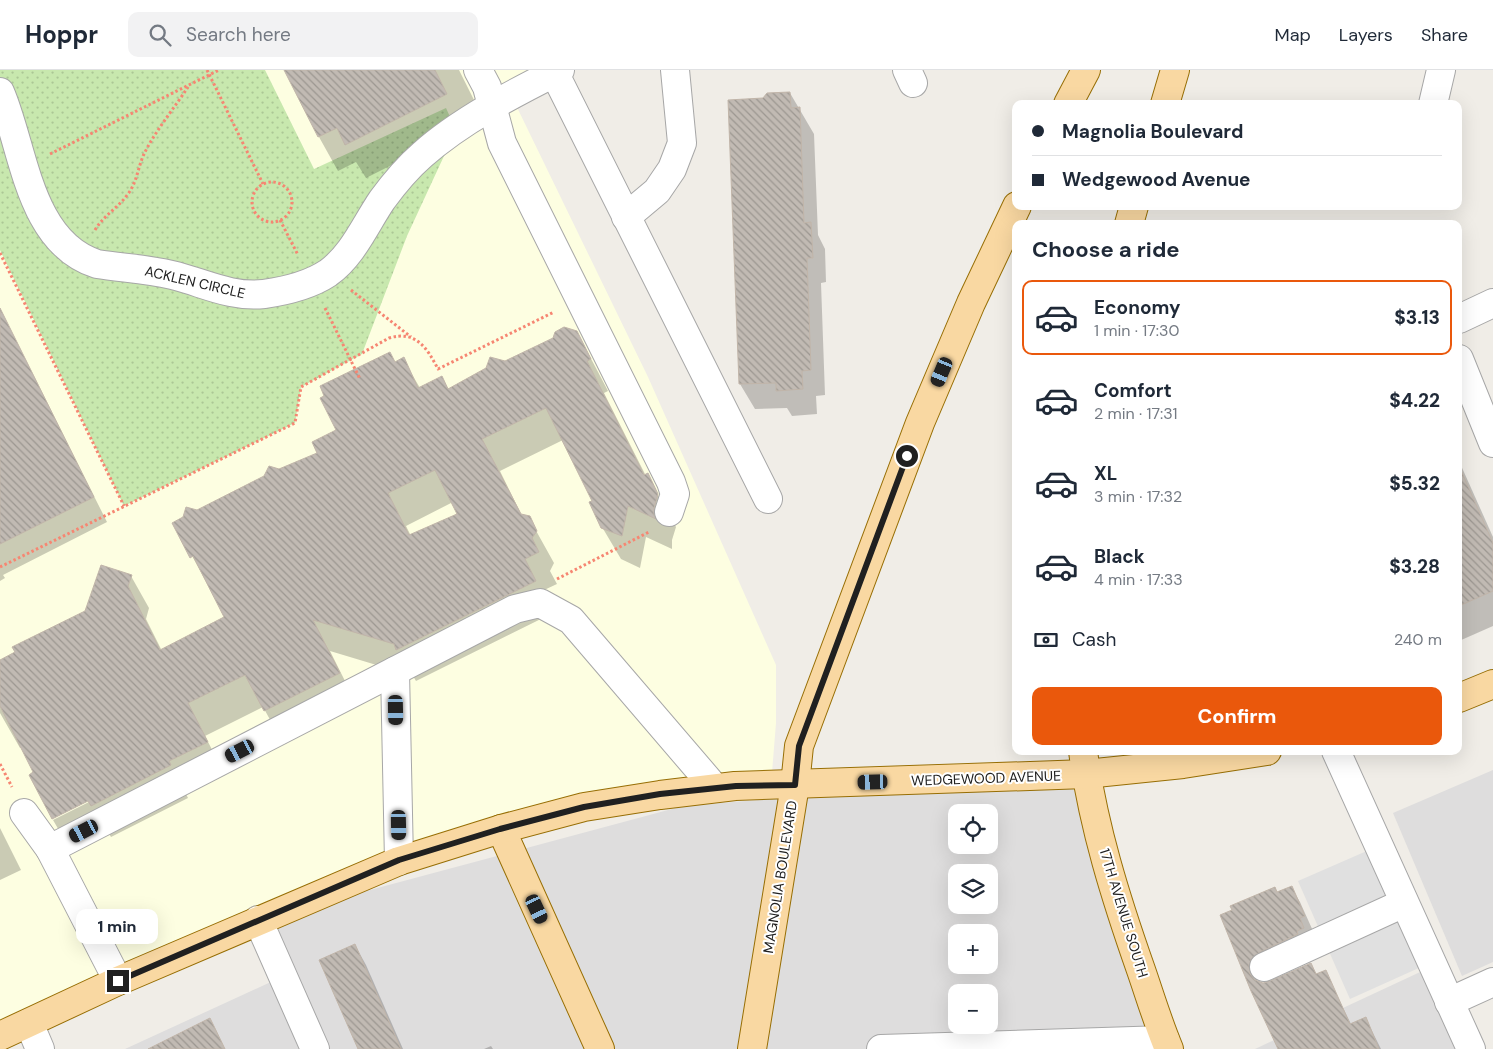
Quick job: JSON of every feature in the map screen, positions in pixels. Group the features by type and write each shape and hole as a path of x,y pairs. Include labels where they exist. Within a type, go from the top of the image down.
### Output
{"main road":[{"path":"1070,100 1086,70"},
{"path":"1165,100 1175,70"},
{"name":"MAGNOLIA BOULEVARD","path":"752,1049 795,785 799,746 920,423 971,303 1015,210"},
{"path":"1462,697 1493,684"},
{"name":"WEDGEWOOD AVENUE","path":"0,1036 118,981 399,860 500,829 584,807 660,794 736,786 795,785 1084,763 1183,764 1241,755"},
{"name":"17TH AVENUE SOUTH","path":"1084,763 1099,832 1125,923 1167,1044"},
{"path":"500,829 600,1049"}],"street":[{"path":"478,70 487,88 501,101 502,143 671,482 675,494 669,512"},
{"path":"626,217 657,191 672,169 682,143 675,70"},
{"path":"1434,100 1440,70"},
{"path":"555,71 626,217 768,498"},
{"name":"ACKLEN CIRCLE","path":"0,92 23,168 41,211 63,242 80,257 97,264 155,272 215,289 248,294 263,294 298,286 328,272 347,254 382,200 422,155 501,101 555,71"},
{"path":"1462,318 1493,303"},
{"path":"1462,366 1493,443"},
{"path":"50,849 515,609 540,603 571,620 715,788"},
{"path":"396,671 399,860"},
{"path":"1338,755 1470,1049"},
{"path":"24,812 50,849 118,981"},
{"path":"1264,967 1404,903"},
{"path":"258,920 315,1049"},
{"path":"1449,1002 1493,982"},
{"path":"29,1023 40,1049"},
{"path":"881,1049 1167,1044"}],"path":[{"path":"207,70 263,184"},
{"path":"23,168 219,70"},
{"path":"80,257 102,219 118,206 128,194 136,180 144,154 190,84"},
{"path":"277,182 286,187 291,195 290,210 280,220 266,221 258,216 253,208 252,199 254,194 263,184 277,182"},
{"path":"280,220 300,259"},
{"path":"0,253 124,506"},
{"path":"328,272 423,344 428,349 438,369 579,299"},
{"path":"322,302 360,379"},
{"path":"0,567 295,423 301,387 389,338 404,336 414,339"}],"shaded area":[{"path":"0,70 560,70 511,95 648,377 776,665 776,723 771,785 623,801 399,860 0,1037"},
{"path":"1493,770 1493,962 1462,976 1393,813"},
{"path":"1086,774 1169,1049 315,1049 258,920 683,806"},
{"path":"1369,850 1421,967 1350,999 1298,881"},
{"path":"1433,966 1473,1049 1255,1049"},
{"path":"273,981 303,1049 125,1049"}],"green space":[{"path":"0,70 265,70 314,169 446,108 456,130 407,236 362,354 301,387 295,423 124,506 0,250"}],"building":[{"path":"284,70 435,70 447,94 345,145 337,128 318,137"},
{"path":"790,92 791,108 800,107 804,223 811,222 813,258 807,258 811,370 802,371 803,389 776,391 776,383 739,384 728,100 763,98 767,93"},
{"path":"0,308 94,497 0,544"},
{"path":"564,327 577,331 591,359 587,361 644,475 648,473 658,494 654,508 656,519 628,506 622,536 601,528 589,502 592,501 546,408 482,439 521,514 530,516 537,531 532,538 539,552 525,559 536,581 396,650 394,644 313,620 340,673 264,711 245,675 188,703 208,742 169,761 171,765 91,806 88,801 52,819 29,775 33,772 0,706 0,660 15,652 12,647 85,611 101,565 132,575 128,586 160,650 224,617 193,556 190,558 172,523 183,517 186,507 197,510 264,476 269,466 279,469 317,453 312,442 336,430 320,398 324,396 320,386 390,352 395,362 404,357 418,388 442,376 448,389 486,368 490,357 505,361 553,338 555,332","holes":["435,470 457,514 409,535 388,493"]},
{"path":"1462,473 1493,543 1493,591 1462,605"},
{"path":"1292,886 1305,916 1300,918 1304,928 1297,931 1298,934 1258,953 1252,958 1249,965 1250,974 1255,980 1263,983 1311,963 1316,974 1326,970 1350,1024 1366,1017 1379,1049 1278,1049 1251,991 1220,915 1232,910 1230,906 1275,887 1277,892"},
{"path":"355,944 401,1049 358,1049 319,960"},
{"path":"210,1018 225,1049 148,1049"}],"route":[{"path":"118,981 399,860 500,829 584,807 660,794 736,786 795,785 799,746 907,456"}]}
